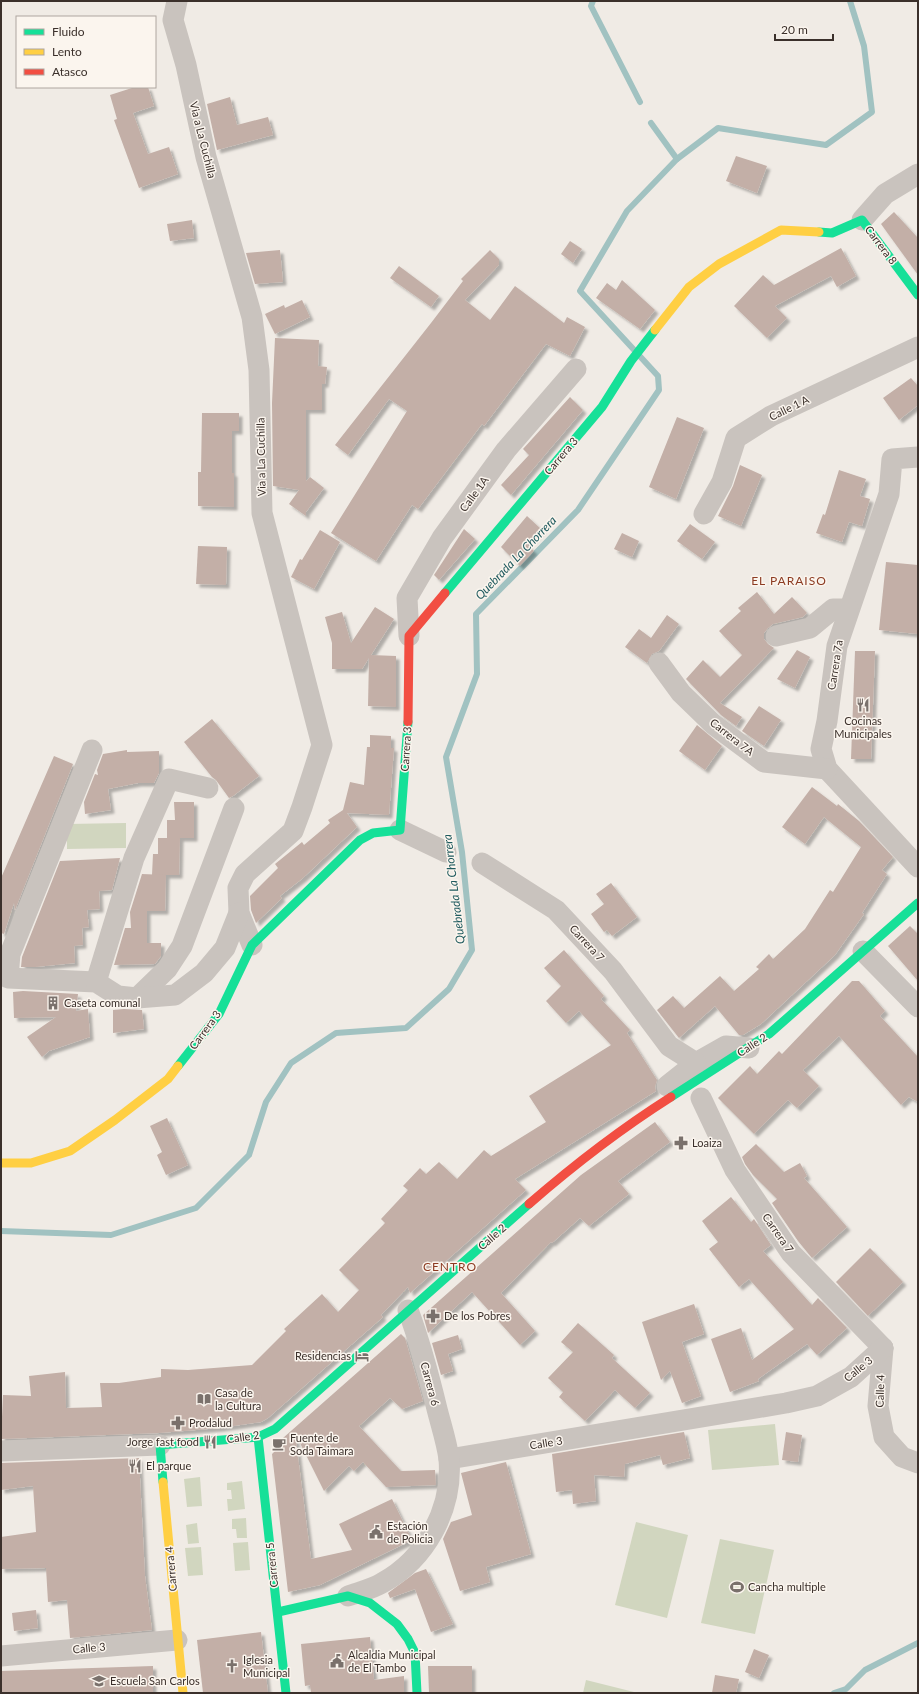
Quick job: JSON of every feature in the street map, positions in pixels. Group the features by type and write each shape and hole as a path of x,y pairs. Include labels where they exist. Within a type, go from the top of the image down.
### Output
{"street":[{"name":"Via a La Cuchilla","path":"177,1 173,20 186,65 206,157 252,318 259,370 262,513 322,745 293,831 245,874 238,888 239,913"},
{"path":"862,220 885,194 918,174"},
{"name":"Carrera 8","path":"742,250 781,230 832,233 862,220 883,245 905,279 918,295"},
{"name":"Carrera 3","path":"1,1163 31,1163 70,1151 115,1120 168,1079 219,1014 252,945 360,840 373,833 400,830 408,733 409,636 602,407 631,361 669,315 688,287 719,264 742,250"},
{"name":"Calle 1 A","path":"704,514 722,482 736,438 771,416 918,347"},
{"name":"Calle 1A","path":"409,636 406,598 442,538 506,450 576,369"},
{"name":"Carrera 7a","path":"918,457 892,459 889,494 848,609 837,646 827,720 821,749 827,769 918,868"},
{"path":"776,636 810,628 833,609 848,609"},
{"name":"Carrera 7A","path":"659,663 680,693 713,724 764,762 827,769"},
{"path":"92,750 10,954 8,978 96,982 118,996 137,998 175,995 204,973 225,948 239,913"},
{"path":"96,982 134,858 169,779 208,788"},
{"path":"137,998 167,969 182,946 234,808"},
{"path":"400,830 446,852"},
{"name":"Carrera 7","path":"482,864 556,910 613,971 669,1046 696,1064"},
{"name":"Calle 2","path":"1,1451 160,1445 258,1437 275,1429 573,1165 636,1119 769,1034 918,903"},
{"path":"239,913 252,945"},
{"path":"863,951 918,1007"},
{"path":"667,1086 696,1064 726,1046 749,1048"},
{"name":"Carrera 7","path":"701,1098 735,1170 791,1253 883,1348"},
{"name":"Carrera 6","path":"408,1310 430,1380 449,1459"},
{"name":"Calle 3","path":"449,1459 786,1404 817,1396 851,1377 883,1348"},
{"name":"Calle 4","path":"883,1348 878,1406 884,1437 902,1457 918,1463"},
{"name":"Carrera 5","path":"258,1437 286,1693"},
{"name":"Carrera 4","path":"160,1445 182,1693"},
{"path":"278,1612 348,1596 382,1583 412,1561 435,1531 447,1496 449,1459"},
{"path":"348,1596 370,1603 385,1613 397,1624 408,1639 415,1653 416,1693"},
{"name":"Calle 3","path":"1,1656 178,1640"}],"green space":[{"path":"126,823 126,848 67,849 67,824"},
{"path":"775,1424 779,1465 712,1470 708,1430"},
{"path":"200,1477 202,1506 187,1507 184,1479"},
{"path":"242,1481 245,1509 228,1511 227,1499 232,1499 231,1490 227,1490 227,1483"},
{"path":"246,1518 247,1538 237,1538 236,1529 232,1529 232,1519"},
{"path":"636,1522 688,1535 667,1618 615,1605"},
{"path":"197,1523 199,1543 188,1544 186,1525"},
{"name":"Cancha multiple","path":"720,1539 774,1550 755,1634 701,1623"},
{"path":"248,1542 250,1570 235,1571 233,1543"},
{"path":"201,1547 203,1575 188,1576 185,1548"},
{"path":"586,1680 638,1693 583,1693"}],"building":[{"path":"132,88 148,88 154,106 133,113 148,154 169,147 178,174 139,188 114,120 117,119 110,95"},
{"path":"230,97 237,125 268,117 273,135 217,150 207,104"},
{"path":"736,156 767,166 757,193 726,181"},
{"path":"894,212 918,238 918,275 881,224"},
{"path":"192,220 194,238 170,241 167,224"},
{"path":"570,241 582,249 573,263 561,254"},
{"path":"841,248 856,276 837,287 831,276 775,306 787,318 767,338 734,306 763,275 774,285"},
{"path":"280,250 283,282 255,284 246,253"},
{"path":"490,250 499,259 499,265 465,300 490,320 515,286 564,323 567,317 585,327 570,356 546,344 484,426 482,424 418,509 412,505 376,561 331,533 407,411 389,399 348,455 335,445 463,281 461,279"},
{"path":"399,266 439,296 431,307 390,278"},
{"path":"622,280 655,310 640,329 596,298 607,283 616,290"},
{"path":"302,300 310,317 275,334 265,314 284,305 285,308"},
{"path":"275,338 319,340 318,366 327,367 325,384 322,384 322,410 306,410 306,481 310,477 324,488 306,512 306,516 289,504 299,490 273,486 272,403"},
{"path":"911,378 918,386 918,405 899,420 883,398"},
{"path":"570,397 583,410 511,495 501,485 529,455 523,449"},
{"path":"202,413 239,413 239,431 232,431 234,507 198,506 198,472 201,472"},
{"path":"677,417 704,428 676,499 649,487"},
{"path":"740,465 762,475 741,526 718,516 733,486"},
{"path":"839,470 866,479 860,496 870,499 862,526 849,522 842,542 816,533 823,514 825,515"},
{"path":"527,516 542,530 527,545 534,551 520,566 501,547"},
{"path":"690,524 715,542 702,559 677,541"},
{"path":"464,529 475,539 439,580 434,575"},
{"path":"320,530 340,542 314,589 291,577 300,559 302,560"},
{"path":"622,533 639,541 632,557 614,549"},
{"path":"198,546 227,547 226,585 196,584"},
{"path":"886,562 918,565 918,634 879,630"},
{"path":"757,592 774,614 792,597 807,613 803,617 773,624 768,628 764,633 764,639 774,648 720,703 742,717 736,726 721,715 686,679 703,660 720,677 742,655 719,631 741,611 738,608"},
{"path":"375,607 394,619 371,655 396,656 396,707 368,706 369,658 362,669 332,669 332,643 325,617 342,612 351,643"},
{"path":"667,615 679,624 659,651 652,654 647,663 625,647 639,629 651,638"},
{"path":"797,650 810,657 795,688 777,679"},
{"name":"Cocinas Municipales","path":"855,651 875,651 871,759 851,759"},
{"path":"759,706 781,720 764,746 742,731"},
{"path":"212,719 259,776 229,798 184,742"},
{"path":"697,725 722,746 705,770 679,751"},
{"path":"370,735 391,736 391,748 394,748 389,815 347,813 357,827 303,878 280,896 282,898 256,923 251,910 250,896 278,868 275,864 302,842 304,845 330,823 328,820 343,810 350,782 364,785 367,747 370,747"},
{"path":"127,750 127,752 159,751 159,773 154,783 138,783 108,789 111,810 85,814 84,802 95,774 98,775 97,770 103,754"},
{"path":"54,756 73,764 15,910 14,903 4,934 1,933 1,878"},
{"path":"812,787 837,806 838,804 859,821 893,857 882,870 887,874 862,913 864,914 835,955 761,1024 743,1035 739,1035 715,1006 679,1038 657,1010 673,996 684,1008 720,976 734,991 759,969 756,967 769,954 773,959 805,929 830,890 833,892 861,847 824,817 805,844 782,827"},
{"path":"174,802 194,802 194,838 167,838 167,820 175,820"},
{"path":"158,838 180,838 179,875 152,875 153,854 158,854"},
{"path":"120,858 112,890 99,891 100,909 87,910 89,927 82,928 83,945 74,946 75,963 21,967 22,957 60,861"},
{"path":"142,874 166,875 165,911 147,911 147,943 161,943 161,956 155,964 114,965 125,928 131,928 130,912"},
{"path":"611,883 637,917 612,936 607,930 604,932 591,914 604,904 596,894"},
{"path":"910,926 918,934 918,981 888,946"},
{"path":"564,950 604,996 601,999 630,1030 627,1033 657,1080 655,1087 656,1091 515,1179 526,1190 410,1293 408,1287 381,1315 383,1317 268,1418 261,1422 220,1428 159,1433 1,1439 3,1395 31,1396 29,1376 65,1372 66,1408 102,1407 100,1383 119,1383 161,1377 161,1369 188,1370 252,1365 286,1331 284,1329 322,1294 338,1312 359,1290 339,1270 385,1223 381,1219 408,1190 403,1186 420,1168 426,1174 439,1162 457,1179 484,1150 491,1156 546,1122 529,1096 611,1045 579,1011 566,1023 546,1001 561,986 544,968"},
{"path":"852,981 859,981 885,1011 880,1016 918,1057 918,1102 909,1097 901,1105 839,1036 803,1070 819,1086 797,1108 788,1100 754,1134 718,1098 750,1066 757,1074 779,1051 782,1054"},
{"path":"23,991 78,994 76,1011 88,1009 90,1037 49,1051 42,1057 27,1037 56,1017 14,1018 13,992"},
{"path":"113,1010 142,1010 144,1029 113,1033"},
{"path":"167,1118 188,1165 166,1175 157,1155 162,1152 150,1126"},
{"path":"655,1122 670,1142 618,1181 629,1194 589,1226 580,1218 552,1243 551,1242 501,1293 535,1331 520,1345 472,1292 428,1333 423,1315 581,1175"},
{"path":"756,1144 784,1172 800,1163 807,1176 804,1178 847,1227 812,1258 798,1241 772,1203 777,1199 753,1175 745,1164 742,1157"},
{"path":"731,1197 751,1222 754,1219 771,1245 763,1251 812,1305 818,1298 847,1328 817,1355 807,1344 758,1379 759,1381 730,1392 711,1339 741,1328 752,1360 794,1329 749,1279 739,1287 709,1249 718,1242 702,1221"},
{"path":"870,1248 903,1282 868,1316 836,1282"},
{"path":"694,1304 704,1334 682,1342 701,1396 682,1403 670,1371 661,1380 642,1322"},
{"path":"578,1323 614,1355 612,1358 650,1393 635,1408 615,1390 585,1421 559,1397 563,1392 548,1378 573,1352 561,1342"},
{"path":"401,1334 405,1338 423,1401 402,1409 390,1398 359,1426 401,1471 435,1470 436,1485 386,1487 363,1462 354,1471 349,1466 324,1491 295,1433 311,1559 352,1550 339,1524 392,1499 412,1540 320,1585 288,1592 272,1454 278,1448 276,1443"},
{"path":"458,1335 462,1349 448,1354 453,1371 441,1375 432,1343"},
{"path":"684,1432 690,1458 663,1465 660,1455 625,1464 624,1477 594,1475 596,1501 573,1504 572,1490 556,1492 552,1454"},
{"path":"786,1432 802,1435 798,1462 782,1460"},
{"path":"139,1458 145,1576 152,1630 70,1638 67,1600 48,1602 46,1568 1,1569 1,1537 36,1532 33,1486 1,1490 1,1463"},
{"path":"506,1462 531,1554 486,1567 490,1582 460,1591 443,1539 451,1522 472,1515 461,1473"},
{"path":"426,1569 453,1624 431,1632 415,1589 390,1598 388,1593 415,1573"},
{"path":"36,1610 38,1628 14,1631 12,1613"},
{"name":"Iglesia Municipal","path":"261,1632 268,1693 203,1693 197,1640"},
{"name":"Alcaldia Municipal de El Tambo","path":"370,1637 374,1680 404,1676 404,1693 311,1693 310,1685 305,1686 301,1644"},
{"path":"754,1649 769,1655 759,1678 745,1672"},
{"name":"Escuela San Carlos","path":"153,1666 153,1693 1,1693 1,1671"},
{"path":"428,1666 472,1666 472,1693 429,1693"},
{"path":"715,1675 739,1679 736,1693 712,1693"}],"waterway":[{"path":"593,1 591,6 640,102"},
{"name":"Quebrada La Chorrera","path":"1,1231 111,1235 196,1208 249,1155 266,1102 291,1063 336,1033 406,1028 449,989 472,950 462,852 446,757 477,674 476,614 578,510 659,390 658,376 580,291 627,211 677,159 718,128 826,145 872,112 864,46 850,1"},
{"path":"651,123 677,159"},
{"path":"834,1693 846,1689 865,1670 918,1643"}],"traffic: fast":[{"path":"819,232 832,233 862,220 918,295"},
{"path":"445,593 602,407 631,361 655,330"},
{"path":"178,1066 219,1014 252,945 360,840 373,833 400,830 408,722"},
{"path":"671,1097 769,1034 918,903"},
{"path":"163,1482 160,1445 258,1437 275,1429 529,1204"},
{"path":"258,1437 286,1693"},
{"path":"278,1612 348,1596 370,1603 397,1624 408,1639 415,1653 417,1693"}],"traffic: slow":[{"path":"655,330 689,287 719,264 781,230 819,232"},
{"path":"1,1163 31,1163 70,1151 115,1120 168,1079 178,1066"},
{"path":"163,1482 183,1693"}],"traffic: jam":[{"path":"408,722 409,636 445,593"},
{"path":"529,1204 598,1148 633,1122 671,1097"}],"place":[{"name":"Cocinas Municipales","path":"863,705"},
{"name":"Caseta comunal","path":"53,1003"},
{"name":"Loaiza","path":"681,1143"},
{"name":"De los Pobres","path":"433,1316"},
{"name":"Residencias","path":"362,1356"},
{"name":"Casa de la Cultura","path":"204,1399"},
{"name":"Prodalud","path":"178,1423"},
{"name":"Jorge fast food","path":"210,1442"},
{"name":"Fuente de Soda Taimara","path":"279,1444"},
{"name":"El parque","path":"135,1466"},
{"name":"Estación de Policia","path":"376,1532"},
{"name":"Cancha multiple","path":"737,1587"},
{"name":"Alcaldia Municipal de El Tambo","path":"337,1661"},
{"name":"Iglesia Municipal","path":"232,1666"},
{"name":"Escuela San Carlos","path":"99,1681"}],"district":[{"name":"EL PARAISO","path":"789,581"},
{"name":"CENTRO","path":"450,1267"}]}
